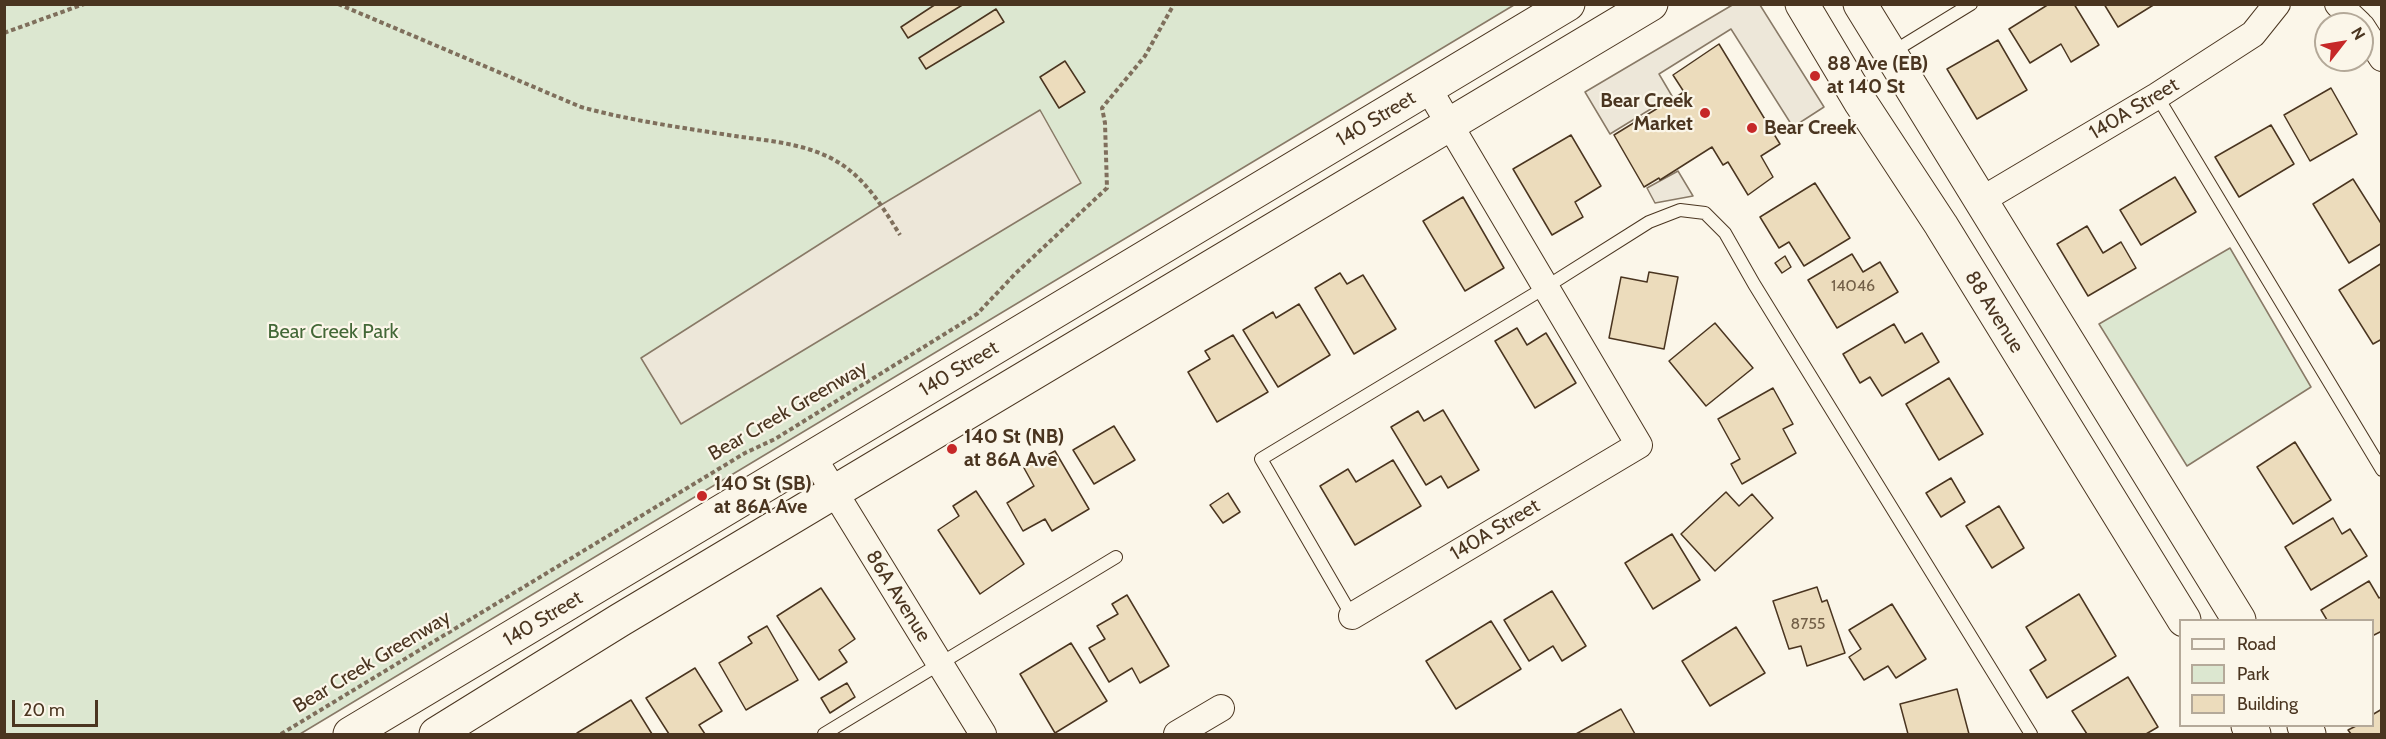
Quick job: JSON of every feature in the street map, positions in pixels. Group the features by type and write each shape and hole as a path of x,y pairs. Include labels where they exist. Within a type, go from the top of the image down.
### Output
{"main road":[{"name":"140 Street","path":"350,735 1568,4"},
{"name":"140 Street","path":"436,735 620,620 1449,123 1561,60 1651,4"},
{"name":"88 Avenue","path":"1802,4 1861,103 1941,225 2183,619"},
{"path":"1860,4 2238,619"}],"street":[{"name":"140A Street","path":"1980,201 2157,96 2253,34 2277,4"},
{"path":"1428,88 1546,287"},
{"name":"140A Street","path":"1352,616 1639,445 1546,287"},
{"name":"86A Avenue","path":"813,457 983,735"},
{"path":"1177,735 1221,708"}],"lane":[{"path":"1890,54 1971,4"},
{"path":"2157,96 2382,470"},
{"path":"1352,616 1261,459 1649,222 1680,210 1705,213 1725,233 2031,735"},
{"path":"824,735 1116,557"}],"path":[{"path":"4,33 84,4"},
{"path":"338,4 581,107 614,116 787,144 817,153 841,164 863,184 881,205 900,235"},
{"name":"Bear Creek Greenway","path":"281,735 745,453 775,440 977,314 1016,273 1107,188 1105,123 1102,108 1145,56 1174,4"}],"green space":[{"name":"Bear Creek Park","path":"4,5 1514,5 300,734 5,734"},
{"path":"2230,248 2311,387 2187,466 2099,324"}],"shaded area":[{"path":"1734,4 1760,5 1824,107 1793,127 1731,29 1659,74 1672,96 1610,134 1585,92"},
{"path":"1040,110 1081,183 681,424 641,358 881,205"},
{"path":"1678,171 1693,196 1655,203 1647,188"}],"building":[{"path":"936,4 964,4 908,38 901,27"},
{"path":"2049,4 2074,4 2099,45 2071,62 2061,44 2030,63 2009,29"},
{"path":"2104,4 2155,4 2118,27"},
{"path":"996,9 1004,22 926,69 919,58"},
{"path":"1998,40 2027,90 1977,119 1947,69"},
{"name":"Bear Creek Market","path":"1719,44 1780,144 1761,156 1773,177 1748,195 1728,162 1723,165 1712,147 1660,180 1659,178 1644,187 1614,135 1684,92 1673,75"},
{"path":"1065,61 1085,92 1059,108 1040,77"},
{"path":"2331,88 2357,134 2310,161 2284,115"},
{"path":"2271,125 2294,164 2239,197 2215,157"},
{"path":"1571,135 1601,186 1575,202 1583,217 1552,235 1513,169"},
{"path":"2175,177 2196,212 2141,245 2120,210"},
{"path":"2353,179 2382,225 2382,243 2349,263 2313,204"},
{"path":"1815,183 1850,238 1804,266 1789,242 1779,248 1760,217"},
{"path":"1463,197 1504,268 1465,291 1423,221"},
{"path":"2087,226 2103,253 2121,242 2136,268 2088,296 2057,244"},
{"path":"1852,254 1863,272 1880,262 1898,292 1837,328 1808,280"},
{"path":"1785,256 1791,267 1782,273 1775,263"},
{"path":"2382,263 2382,339 2373,344 2339,290"},
{"path":"1649,272 1678,277 1664,349 1609,338 1621,277 1647,282"},
{"path":"1340,273 1347,284 1363,275 1396,329 1354,354 1315,288"},
{"path":"1299,304 1330,355 1278,387 1243,330 1273,312 1276,318"},
{"path":"1715,323 1753,368 1706,406 1669,361"},
{"path":"1894,324 1905,343 1922,333 1939,362 1882,396 1870,377 1860,383 1843,354"},
{"path":"1517,328 1527,345 1546,333 1576,383 1535,408 1495,341"},
{"path":"1233,335 1268,392 1217,422 1188,372 1210,359 1205,351"},
{"path":"1949,378 1983,434 1939,460 1906,404"},
{"path":"1773,388 1793,424 1783,429 1796,453 1742,484 1731,464 1740,459 1718,419"},
{"path":"1443,410 1479,470 1448,488 1441,476 1426,485 1391,427 1418,411 1424,421"},
{"path":"1114,426 1135,460 1094,484 1073,450"},
{"path":"2295,442 2331,500 2293,524 2257,467"},
{"path":"1055,451 1089,509 1052,531 1045,519 1023,531 1007,503 1034,486 1024,468"},
{"path":"1393,460 1421,506 1355,545 1320,486 1348,469 1356,482"},
{"path":"1951,478 1965,502 1941,517 1926,493"},
{"path":"976,491 1024,564 980,594 938,530 959,516 953,506"},
{"path":"1726,492 1739,506 1752,494 1773,518 1715,571 1681,534"},
{"path":"1228,493 1240,512 1223,523 1210,505"},
{"path":"1999,506 2024,548 1992,568 1966,526"},
{"path":"2333,518 2342,534 2350,529 2367,556 2311,590 2285,547"},
{"path":"1672,534 1700,580 1653,609 1625,563"},
{"path":"2369,581 2379,598 2382,596 2382,631 2374,635 2374,619 2326,619 2321,610"},
{"path":"1817,587 1822,602 1827,600 1845,653 1807,666 1801,646 1789,649 1773,601"},
{"path":"821,588 855,639 839,650 847,662 819,680 777,616"},
{"path":"1552,591 1586,646 1562,661 1553,646 1529,661 1504,620"},
{"path":"2079,594 2116,656 2047,698 2030,670 2046,660 2026,627"},
{"path":"1127,595 1169,666 1140,683 1132,668 1109,682 1089,648 1105,639 1097,626 1118,614 1112,604"},
{"path":"1892,604 1926,659 1896,678 1888,666 1864,680 1849,657 1861,649 1849,630"},
{"path":"1491,621 1521,669 1456,709 1426,661"},
{"path":"767,626 798,680 746,710 719,663 752,643 748,637"},
{"path":"1736,627 1765,673 1710,706 1682,661"},
{"path":"1071,643 1107,701 1055,733 1020,674"},
{"path":"695,668 722,711 699,725 705,734 669,734 646,698"},
{"path":"2128,677 2158,727 2146,734 2087,734 2072,711"},
{"path":"847,683 855,697 830,713 821,698"},
{"path":"1957,689 1969,734 1908,734 1900,704"},
{"path":"631,700 652,734 577,733"},
{"path":"1621,709 1635,734 1576,734"},
{"path":"2382,709 2382,734 2351,734 2348,730 2354,727 2374,727 2374,714"}],"place":[{"name":"88 Ave (EB) at 140 St","path":"1815,76"},
{"name":"Bear Creek Market","path":"1705,113"},
{"name":"Bear Creek","path":"1752,128"},
{"name":"140 St (NB) at 86A Ave","path":"952,449"},
{"name":"140 St (SB) at 86A Ave","path":"702,496"}]}
